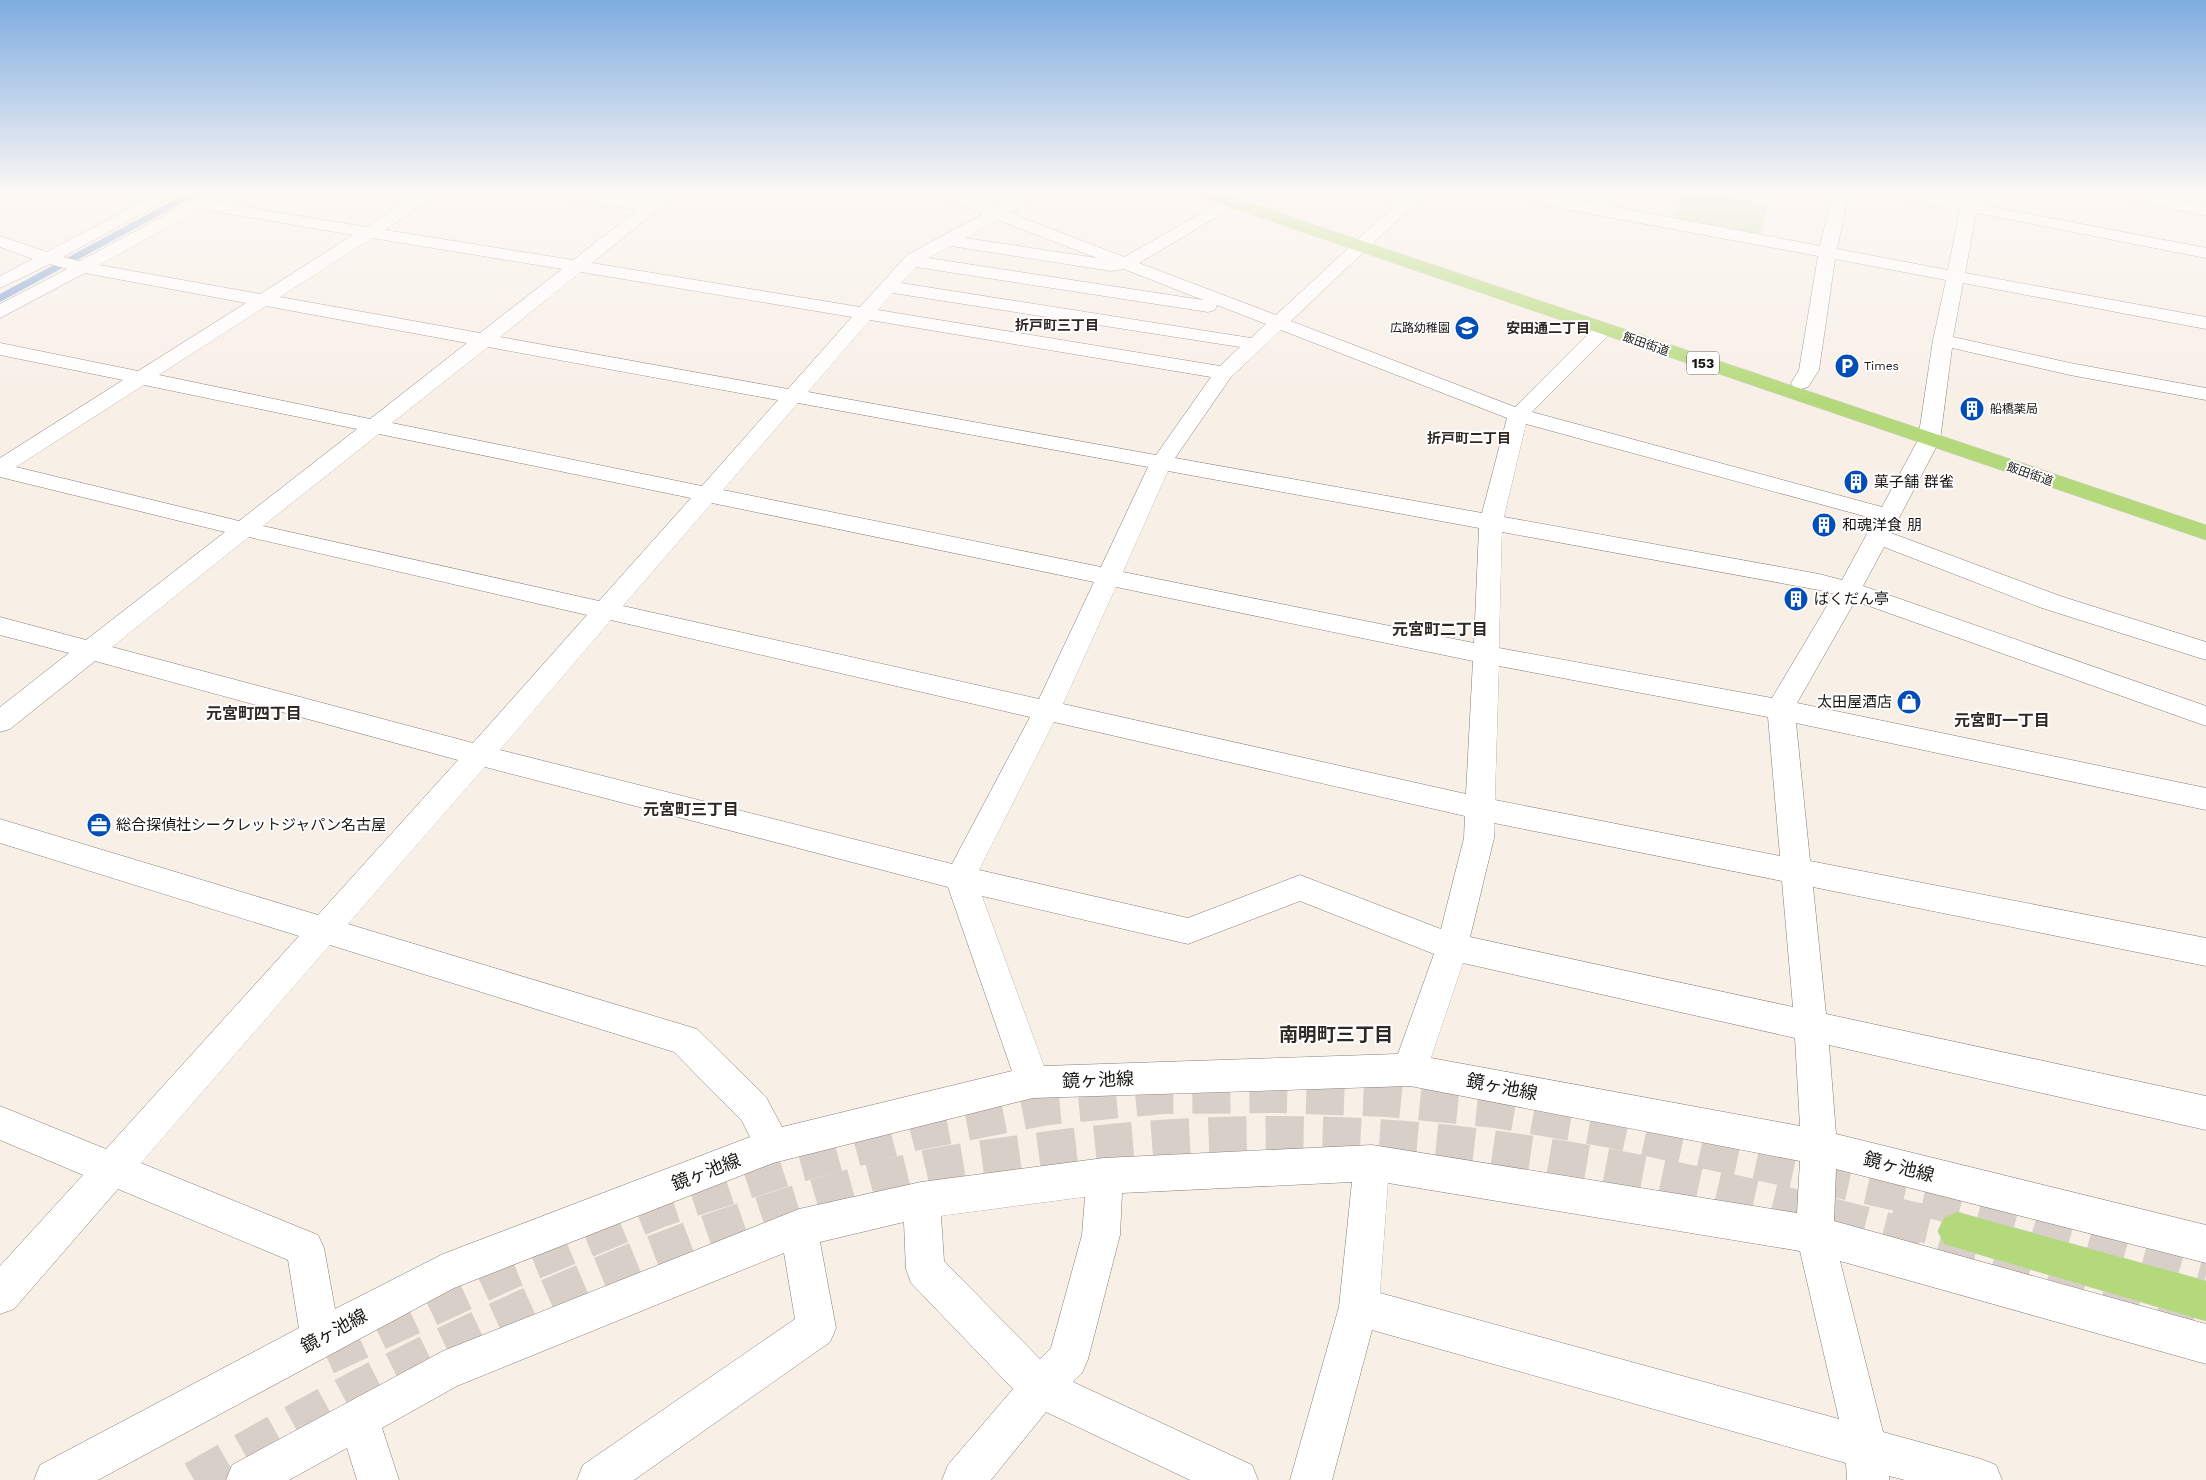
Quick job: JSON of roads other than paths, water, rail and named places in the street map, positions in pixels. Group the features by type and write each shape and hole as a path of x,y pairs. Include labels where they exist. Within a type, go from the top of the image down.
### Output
{"highway":[{"name":"飯田街道","path":"1415,261 1603,330 1930,433 2206,517"},
{"name":"飯田街道","path":"1422,261 1801,383 1930,433 2206,533"},
{"path":"1957,1231 2206,1301"}],"street":[{"path":"0,283 42,261"},
{"path":"59,261 81,267 1819,582 1849,590 2206,716"},
{"path":"0,312 92,261"},
{"path":"0,469 325,261"},
{"path":"542,261 1224,373"},
{"path":"0,722 585,261"},
{"path":"911,261 1258,314"},
{"path":"0,1295 479,755 911,261"},
{"path":"1088,261 1119,265"},
{"path":"1111,261 1258,314 1518,415 1884,526 2051,602 2206,651"},
{"path":"1061,346 1096,289 1119,265 1126,261"},
{"path":"1033,1082 960,878 1047,710 1161,463 1224,373 1346,261"},
{"path":"1801,383 1808,370 1826,261"},
{"path":"1865,261 2206,323"},
{"path":"1867,1464 1815,1235 1819,1147 1811,1026 1781,710 1785,698 1849,590 1884,526 1930,433 1943,340 1958,261"},
{"path":"889,287 1255,344"},
{"path":"1410,1070 1452,946 1479,838 1482,809 1488,655 1491,523 1518,415 1603,330"},
{"path":"1943,340 2070,369 2206,394"},
{"path":"0,350 375,425 1488,655 1781,710 2206,799"},
{"path":"0,469 244,529 1482,809 2206,952"},
{"path":"0,626 479,755 960,878 1188,931 1300,888 1452,946 2206,1113"},
{"path":"0,830 685,1040 754,1109 773,1146"},
{"name":"鏡ヶ池線","path":"55,1480 443,1273 773,1146 1033,1082 1410,1070 1819,1147 2206,1244"},
{"path":"0,1123 114,1168 305,1248 320,1338"},
{"path":"1311,1480 1359,1307 1372,1163"},
{"path":"247,1480 442,1371 799,1228 921,1200 1104,1176 1372,1163 1815,1235 2206,1344"},
{"path":"963,1480 1040,1388 1068,1358 1101,1235 1104,1176"},
{"path":"921,1200 925,1269 1040,1388 1237,1480"},
{"path":"598,1480 816,1328 799,1228"},
{"path":"1359,1307 1867,1464 1982,1480"},
{"path":"358,1418 378,1480"}],"water":[{"path":"61,261 75,261 0,302 0,294"}],"tunnel":[{"path":"326,1356 508,1271 658,1209 795,1164 918,1131 1047,1106 1162,1095 1279,1094 1388,1098 1496,1109 1607,1128 1938,1201 2206,1275"},
{"path":"194,1480 318,1410 428,1354 568,1289 711,1233 783,1208 931,1168 1035,1152 1143,1140 1251,1135 1359,1137 1467,1146 1560,1159 1653,1176 1839,1219 2206,1320"},
{"path":"1892,1216 1957,1231"}],"place":[{"name":"広路幼稚園","path":"1467,328"},
{"name":"Times","path":"1847,366"},
{"name":"船橋薬局","path":"1972,409"},
{"name":"菓子舗 群雀","path":"1856,482"},
{"name":"和魂洋食 朋","path":"1824,525"},
{"name":"ばくだん亭","path":"1796,599"},
{"name":"太田屋酒店","path":"1909,702"},
{"name":"総合探偵社シークレットジャパン名古屋","path":"99,825"}],"district":[{"name":"折戸町三丁目","path":"1057,325"},
{"name":"安田通二丁目","path":"1548,328"},
{"name":"折戸町二丁目","path":"1469,438"},
{"name":"元宮町二丁目","path":"1440,629"},
{"name":"元宮町四丁目","path":"254,713"},
{"name":"元宮町一丁目","path":"2002,720"},
{"name":"元宮町三丁目","path":"691,809"},
{"name":"南明町三丁目","path":"1336,1034"}]}
